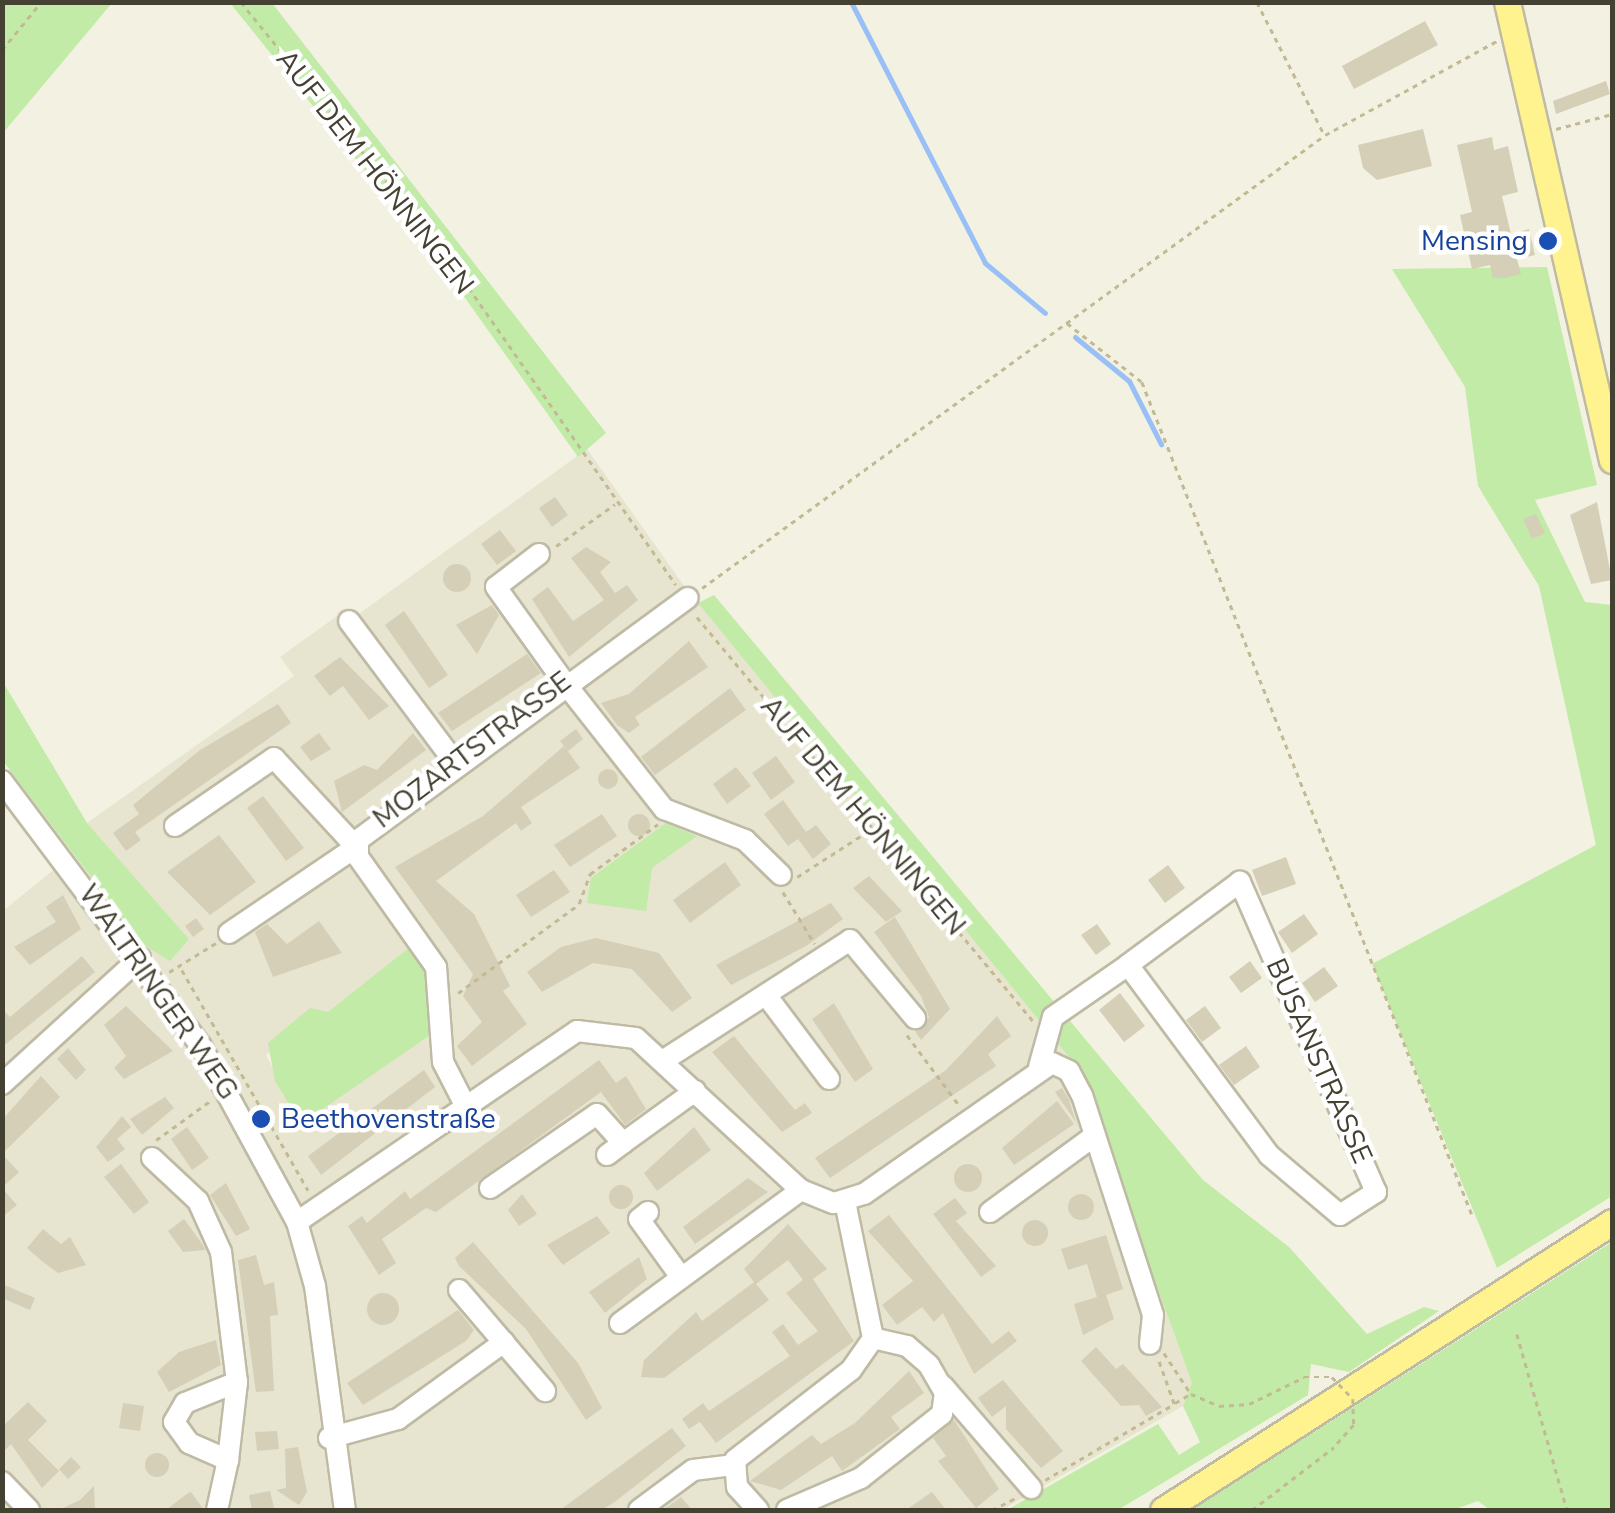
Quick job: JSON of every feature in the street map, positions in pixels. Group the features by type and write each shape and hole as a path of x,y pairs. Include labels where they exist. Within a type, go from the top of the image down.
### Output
{"main road":[{"path":"1506,2 1612,460"},
{"path":"1163,1510 1612,1222"}],"street":[{"path":"540,554 496,588 564,682 671,814 746,840 781,875"},
{"name":"MOZARTSTRASSE","path":"466,1105 443,1062 444,1003 434,960 356,847 369,826 564,682 688,598"},
{"path":"348,621 456,764"},
{"path":"175,826 274,758 356,847 229,934"},
{"name":"WALTRINGER WEG","path":"2,780 143,963 228,1088 297,1222 315,1286 329,1438 345,1510"},
{"name":"BUSANSTRASSE","path":"1043,1033 1128,966 1240,882 1376,1192 1340,1215 1269,1154 1128,966"},
{"path":"664,1060 727,1014 769,999 826,958 857,942 907,1020"},
{"path":"2,1084 143,963"},
{"path":"769,999 829,1079"},
{"path":"297,1222 331,1204 466,1105 577,1031 620,1031 664,1060 801,1190 844,1202 1049,1066"},
{"path":"1043,1033 1049,1066"},
{"path":"1049,1066 1074,1076 1153,1315 1150,1344"},
{"path":"490,1188 597,1114 615,1149 695,1091"},
{"path":"990,1212 1093,1137"},
{"path":"152,1158 198,1201 221,1252 237,1382 228,1460 217,1510"},
{"path":"620,1324 801,1190"},
{"path":"638,1510 693,1470 733,1465 859,1363 873,1338 844,1202"},
{"path":"648,1212 639,1218 681,1277"},
{"path":"459,1290 545,1391"},
{"path":"873,1338 907,1346 1031,1488"},
{"path":"329,1438 398,1419 504,1342"},
{"path":"228,1460 190,1443 174,1422 184,1403 237,1382"},
{"path":"787,1510 861,1478 936,1420 943,1386"},
{"path":"733,1465 737,1487 758,1510"},
{"path":"2,1482 29,1510"}],"path":[{"path":"2,50 42,2"},
{"name":"AUF DEM HÖNNINGEN","path":"241,2 446,255 616,504 688,598 1043,1033"},
{"path":"1257,2 1326,135"},
{"path":"688,598 1326,135 1514,35"},
{"path":"1538,134 1612,114"},
{"path":"1066,322 1142,382 1473,1217"},
{"path":"540,554 616,504"},
{"path":"444,1003 579,904 590,874 671,814"},
{"path":"826,958 784,900 781,875 809,874 874,827"},
{"path":"143,963 182,970 229,934"},
{"path":"182,970 298,1181 331,1204"},
{"path":"907,1020 969,1118"},
{"path":"152,1158 153,1143 228,1088"},
{"path":"1517,1334 1567,1510"},
{"path":"1150,1344 1191,1394 1239,1407 1304,1378 1332,1377 1353,1399 1354,1425 1334,1447 1252,1510"},
{"path":"1150,1344 1174,1404"},
{"path":"992,1510 1191,1394"}],"shaded area":[{"path":"587,449 682,583 1078,1068 1192,1383 1183,1406 1002,1510 3,1510 3,911 57,867 133,949 141,943 168,958 189,939 87,823 294,676 280,657 337,616 345,624","holes":["327,1013 301,1123 266,1055"]}],"green space":[{"path":"2,3 112,3 3,133 2,133"},
{"path":"230,3 272,3 606,433 578,457 446,271"},
{"path":"1547,267 1597,485 1535,500 1585,602 1612,605 1612,1196 1497,1268 1372,964 1596,845 1539,586 1478,486 1465,387 1392,269"},
{"path":"714,595 1203,1180 1289,1247 1367,1334 1424,1307 1439,1311 1349,1372 1311,1364 1308,1395 1118,1510 1007,1510 1158,1424 1179,1455 1200,1442 1183,1406 1192,1383 1078,1068 698,603"},
{"path":"3,682 87,823 189,939 170,961 141,943 3,761"},
{"path":"666,823 697,836 652,868 646,911 587,903 591,878"},
{"path":"410,947 427,974 433,1033 301,1124 275,1081 268,1043 310,1008 328,1012"},
{"path":"1612,1242 1612,1510 1490,1510 1478,1501 1453,1510 1192,1510"}],"building":[{"path":"1425,21 1438,45 1354,89 1342,66"},
{"path":"1606,81 1610,94 1556,114 1553,101"},
{"path":"1423,129 1432,166 1377,180 1363,168 1358,145"},
{"path":"1492,137 1494,150 1508,146 1518,192 1502,196 1511,234 1529,229 1535,255 1517,259 1521,274 1505,278 1493,278 1490,265 1472,269 1460,215 1472,212 1457,145"},
{"path":"555,497 568,515 552,527 539,508"},
{"path":"1597,502 1612,580 1591,584 1570,515"},
{"path":"1536,514 1545,533 1532,539 1523,519"},
{"path":"500,530 516,551 497,565 481,544"},
{"path":"586,547 611,562 600,572 615,593 627,585 638,600 569,657 532,599 548,587 573,621 604,600 571,558"},
{"path":"457,564 467,568 471,578 467,588 457,592 447,588 443,578 447,568"},
{"path":"492,605 499,615 477,654 456,625"},
{"path":"404,611 448,675 429,688 385,625"},
{"path":"689,641 708,667 635,717 640,725 629,733 617,725 601,703 629,694"},
{"path":"527,654 541,673 452,731 438,713"},
{"path":"340,657 389,706 369,720 343,686 330,696 314,676"},
{"path":"730,688 746,710 655,775 641,757"},
{"path":"278,704 291,723 135,832 141,840 126,851 113,833 139,814 133,805 200,750"},
{"path":"576,729 583,739 568,751 560,741"},
{"path":"319,733 331,749 311,761 300,747"},
{"path":"413,733 426,750 342,812 334,781 364,765 377,770"},
{"path":"564,746 580,768 521,807 532,823 521,831 516,823 436,881 474,914 510,986 503,991 527,1024 472,1066 457,1046 482,1022 463,996 473,974 395,867 483,816"},
{"path":"776,756 795,782 771,800 752,773"},
{"path":"736,767 751,786 727,804 713,784"},
{"path":"608,769 618,779 608,789 598,779"},
{"path":"263,796 304,848 286,861 247,808"},
{"path":"783,800 806,832 816,825 831,844 813,859 798,839 788,846 764,814"},
{"path":"602,814 617,836 570,867 554,845"},
{"path":"639,814 647,817 647,833 639,836 631,833 628,825 631,817"},
{"path":"219,835 256,882 210,915 167,872"},
{"path":"1286,857 1296,884 1262,896 1252,870"},
{"path":"725,862 741,885 690,923 673,900"},
{"path":"1168,865 1185,888 1165,903 1148,880"},
{"path":"554,870 570,892 531,917 516,895"},
{"path":"869,876 902,911 886,922 853,888"},
{"path":"63,895 81,929 30,965 14,947 56,922 46,907"},
{"path":"831,903 843,919 806,946 731,985 716,965"},
{"path":"1304,914 1318,934 1292,953 1278,932"},
{"path":"895,917 950,1009 921,1040 915,1031 929,1017 921,996 874,932"},
{"path":"196,918 204,929 193,937 185,926"},
{"path":"319,921 342,953 273,977 255,932 267,924 287,944"},
{"path":"1097,924 1111,944 1096,955 1081,935"},
{"path":"596,938 659,953 692,998 672,1012 632,969 593,963 542,992 527,972 561,947"},
{"path":"82,956 95,972 2,1047 2,1009 10,1017"},
{"path":"1250,961 1262,978 1241,993 1229,977"},
{"path":"1324,967 1338,986 1315,1002 1302,983"},
{"path":"1120,993 1145,1026 1124,1042 1099,1010"},
{"path":"834,1003 873,1069 855,1082 812,1019"},
{"path":"126,1006 173,1051 124,1079 114,1068 126,1056 104,1025"},
{"path":"1205,1006 1221,1028 1202,1042 1186,1020"},
{"path":"997,1016 1011,1036 988,1054 996,1066 830,1178 815,1158 946,1070"},
{"path":"734,1036 795,1110 805,1103 812,1113 782,1132 712,1052"},
{"path":"1246,1046 1260,1067 1234,1085 1219,1065"},
{"path":"68,1048 86,1070 76,1080 57,1059"},
{"path":"599,1060 616,1083 626,1076 646,1109 625,1125 601,1092 436,1212 426,1208 382,1239 396,1263 379,1275 348,1226 362,1216 367,1223 405,1191 410,1199"},
{"path":"424,1070 435,1087 321,1175 308,1156"},
{"path":"41,1076 60,1097 2,1154 2,1120"},
{"path":"1062,1088 1069,1100 1076,1122 1055,1092"},
{"path":"165,1097 174,1108 142,1135 130,1119"},
{"path":"1057,1101 1074,1124 1014,1165 1002,1148"},
{"path":"122,1116 131,1127 117,1139 125,1149 108,1162 96,1147"},
{"path":"187,1127 209,1158 192,1170 171,1139"},
{"path":"694,1127 711,1150 657,1191 644,1173"},
{"path":"2,1154 19,1172 2,1188"},
{"path":"121,1164 149,1202 134,1214 104,1177"},
{"path":"968,1164 978,1168 982,1178 978,1188 968,1192 958,1188 954,1178 958,1168"},
{"path":"748,1178 768,1192 695,1244 683,1227"},
{"path":"226,1183 250,1229 236,1236 210,1195"},
{"path":"621,1185 633,1197 621,1209 609,1197"},
{"path":"2,1188 17,1205 2,1217"},
{"path":"522,1194 537,1214 519,1226 508,1210"},
{"path":"1081,1194 1090,1198 1094,1207 1090,1216 1081,1220 1072,1216 1068,1207 1072,1198"},
{"path":"955,1198 967,1213 956,1221 996,1266 981,1277 933,1214"},
{"path":"889,1215 992,1344 1009,1331 1017,1341 974,1374 943,1313 934,1322 922,1307 897,1325 882,1305 913,1281 868,1231"},
{"path":"597,1216 610,1233 563,1265 547,1245"},
{"path":"184,1219 205,1250 183,1252 168,1231"},
{"path":"1035,1220 1044,1224 1048,1233 1044,1242 1035,1246 1026,1242 1022,1233 1026,1224"},
{"path":"788,1224 827,1269 813,1279 854,1341 716,1443 700,1422 689,1429 682,1419 703,1403 709,1411 790,1356 772,1332 783,1324 798,1345 818,1331 786,1293 803,1280 788,1260 756,1284 769,1300 664,1378 641,1377 644,1360 696,1312 702,1321 754,1282 744,1269"},
{"path":"43,1229 61,1244 70,1237 86,1265 58,1273 43,1262 27,1248"},
{"path":"1106,1235 1123,1289 1106,1295 1114,1319 1083,1335 1074,1304 1097,1297 1087,1264 1068,1270 1061,1249"},
{"path":"473,1242 578,1363 602,1408 586,1420 526,1329 459,1266 455,1258"},
{"path":"256,1255 264,1285 274,1282 278,1315 270,1316 274,1391 256,1392 238,1260"},
{"path":"639,1257 647,1279 605,1313 589,1292"},
{"path":"2,1284 35,1298 30,1310 2,1298"},
{"path":"383,1293 395,1297 399,1309 395,1321 383,1325 371,1321 367,1309 371,1297"},
{"path":"458,1310 474,1330 466,1341 363,1405 347,1383"},
{"path":"216,1340 221,1365 169,1392 157,1372 179,1352"},
{"path":"1096,1347 1116,1369 1123,1364 1162,1407 1146,1416 1139,1405 1121,1406 1081,1361"},
{"path":"909,1371 924,1393 891,1417 900,1429 842,1471 832,1456 781,1490 750,1481 812,1435 821,1444 855,1423"},
{"path":"1003,1380 1063,1451 1041,1468 1006,1429 1006,1406 992,1417 978,1398"},
{"path":"28,1402 47,1421 28,1440 59,1471 42,1488 11,1444 2,1453 2,1427"},
{"path":"123,1403 144,1406 140,1431 119,1428"},
{"path":"954,1420 999,1489 976,1508 938,1461 946,1456 933,1438"},
{"path":"672,1428 686,1446 616,1501 602,1510 560,1510"},
{"path":"277,1431 279,1449 257,1451 255,1432"},
{"path":"298,1447 307,1492 299,1505 276,1490 286,1488 285,1449"},
{"path":"157,1453 169,1465 157,1477 145,1465"},
{"path":"71,1457 81,1467 68,1479 59,1469"},
{"path":"94,1486 95,1510 59,1510 80,1500"},
{"path":"270,1491 274,1508 252,1510 249,1495"},
{"path":"932,1492 946,1510 906,1510 926,1496"},
{"path":"188,1493 204,1510 166,1510"},
{"path":"681,1497 692,1510 663,1510"}],"waterway":[{"path":"851,2 985,263 1045,313"},
{"path":"1075,337 1129,381 1161,444"}],"place":[{"name":"Mensing","path":"1548,241"},
{"name":"Beethovenstraße","path":"261,1119"}]}
